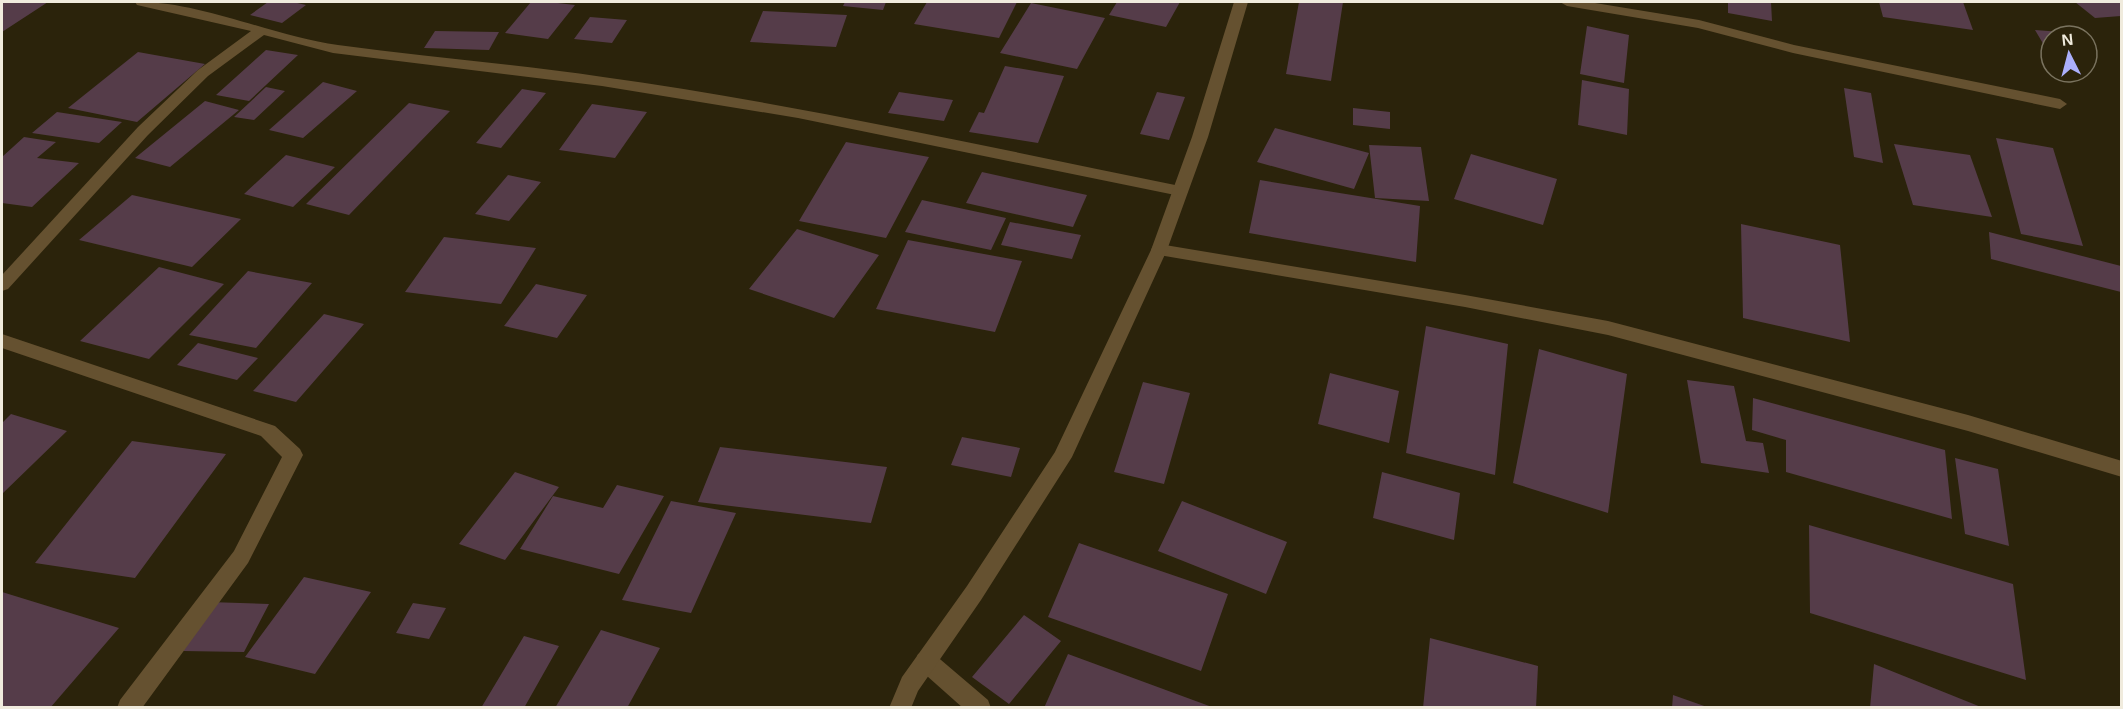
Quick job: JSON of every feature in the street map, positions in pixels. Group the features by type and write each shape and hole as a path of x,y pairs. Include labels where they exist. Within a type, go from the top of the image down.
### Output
{"street":[{"path":"141,2 333,49 602,81 798,113 1180,191"},
{"path":"900,708 910,684 974,593 1062,457 1160,250 1200,137 1241,2"},
{"path":"1567,2 1699,24 1793,49 2060,104"},
{"path":"2,285 143,131 203,73 262,30"},
{"path":"1160,250 1465,301 1608,328 1968,423 2121,469"},
{"path":"2,341 268,431 293,455 241,557 129,708"},
{"path":"926,661 980,708"}],"building":[{"path":"2,2 48,2 2,32"},
{"path":"268,2 293,2 306,5 282,23 250,15"},
{"path":"531,2 575,5 548,39 505,33"},
{"path":"845,2 886,2 883,10 843,6"},
{"path":"927,2 1017,2 999,38 914,24"},
{"path":"1117,2 1180,2 1166,27 1109,15"},
{"path":"1299,2 1343,2 1331,81 1286,74"},
{"path":"1728,2 1771,2 1772,21 1728,13"},
{"path":"1879,2 1963,2 1973,30 1883,17"},
{"path":"2075,2 2121,2 2121,16 2095,18"},
{"path":"1031,3 1105,18 1077,69 1000,53"},
{"path":"763,11 847,15 836,47 750,42"},
{"path":"590,17 627,20 612,43 574,39"},
{"path":"1587,26 1629,35 1624,83 1580,74"},
{"path":"435,31 499,32 489,50 424,48"},
{"path":"266,50 298,55 249,101 216,95"},
{"path":"138,52 205,64 137,122 68,108"},
{"path":"1005,66 1064,76 1038,143 969,132 979,112 984,113"},
{"path":"1582,80 1629,89 1627,135 1578,125"},
{"path":"323,82 357,91 303,138 269,130"},
{"path":"266,87 285,91 254,120 234,117"},
{"path":"1844,88 1871,93 1883,163 1854,157"},
{"path":"522,89 546,93 501,148 476,143"},
{"path":"899,92 953,100 944,121 888,113"},
{"path":"1157,92 1185,97 1169,140 1140,134"},
{"path":"205,101 239,110 170,167 135,158"},
{"path":"409,103 450,111 349,215 306,204"},
{"path":"592,104 647,112 615,158 559,150"},
{"path":"1353,108 1390,112 1390,129 1353,125"},
{"path":"57,112 122,122 99,143 32,133"},
{"path":"1275,128 1369,153 1354,189 1257,162"},
{"path":"24,137 56,142 37,158 79,163 32,207 2,203 2,157"},
{"path":"1996,138 2053,148 2083,246 2021,234"},
{"path":"846,142 929,157 886,238 799,221"},
{"path":"1894,144 1970,155 1992,217 1913,205"},
{"path":"1369,145 1421,147 1429,201 1375,198"},
{"path":"1471,154 1557,179 1543,225 1454,199"},
{"path":"286,155 335,167 293,207 244,194"},
{"path":"982,172 1087,195 1073,227 966,203"},
{"path":"508,175 541,182 509,221 475,214"},
{"path":"1260,180 1420,206 1416,262 1249,233"},
{"path":"132,195 241,219 192,267 79,240"},
{"path":"922,200 1006,218 991,250 905,232"},
{"path":"1010,222 1081,235 1072,259 1001,245"},
{"path":"1741,224 1840,245 1850,342 1743,318"},
{"path":"797,229 879,255 834,318 749,289"},
{"path":"1989,232 2121,266 2121,292 1991,259"},
{"path":"444,237 536,248 501,304 405,292"},
{"path":"908,240 1022,261 995,332 876,309"},
{"path":"159,267 224,284 149,359 80,341"},
{"path":"248,271 312,283 256,348 189,335"},
{"path":"536,284 587,295 557,338 504,326"},
{"path":"324,314 364,324 296,402 253,391"},
{"path":"1426,326 1508,344 1495,475 1406,453"},
{"path":"198,343 258,358 237,380 177,365"},
{"path":"1539,349 1627,374 1608,513 1513,483"},
{"path":"1330,373 1399,391 1389,443 1318,424"},
{"path":"1687,380 1734,386 1746,441 1763,443 1769,473 1701,463"},
{"path":"1143,382 1190,393 1164,484 1114,472"},
{"path":"1753,398 1945,450 1952,519 1786,472 1786,440 1752,430"},
{"path":"11,414 67,431 2,494 2,423"},
{"path":"962,437 1020,448 1011,477 951,465"},
{"path":"132,441 226,454 135,578 35,563"},
{"path":"720,447 887,467 871,523 698,502"},
{"path":"1955,458 1998,469 2009,546 1965,534"},
{"path":"515,472 559,487 505,560 459,544"},
{"path":"1382,472 1460,493 1454,540 1373,518"},
{"path":"617,485 664,496 619,574 520,549 553,496 603,508"},
{"path":"671,501 736,513 691,613 622,600"},
{"path":"1182,501 1287,542 1266,594 1158,551"},
{"path":"1809,525 2013,584 2026,680 1810,613"},
{"path":"1079,543 1228,594 1201,671 1048,617"},
{"path":"304,577 371,592 315,674 245,657"},
{"path":"2,592 119,628 50,708 2,708"},
{"path":"209,602 269,604 244,652 183,651"},
{"path":"413,603 446,608 429,639 396,633"},
{"path":"1024,615 1061,641 1009,704 972,677"},
{"path":"601,630 660,648 627,708 555,708"},
{"path":"524,636 559,646 524,708 481,708"},
{"path":"1430,638 1538,666 1536,708 1423,708"},
{"path":"1068,654 1212,707 1212,708 1044,708"},
{"path":"1874,664 1981,707 1981,708 1870,708"},
{"path":"1673,695 1707,707 1707,708 1672,708"}]}
